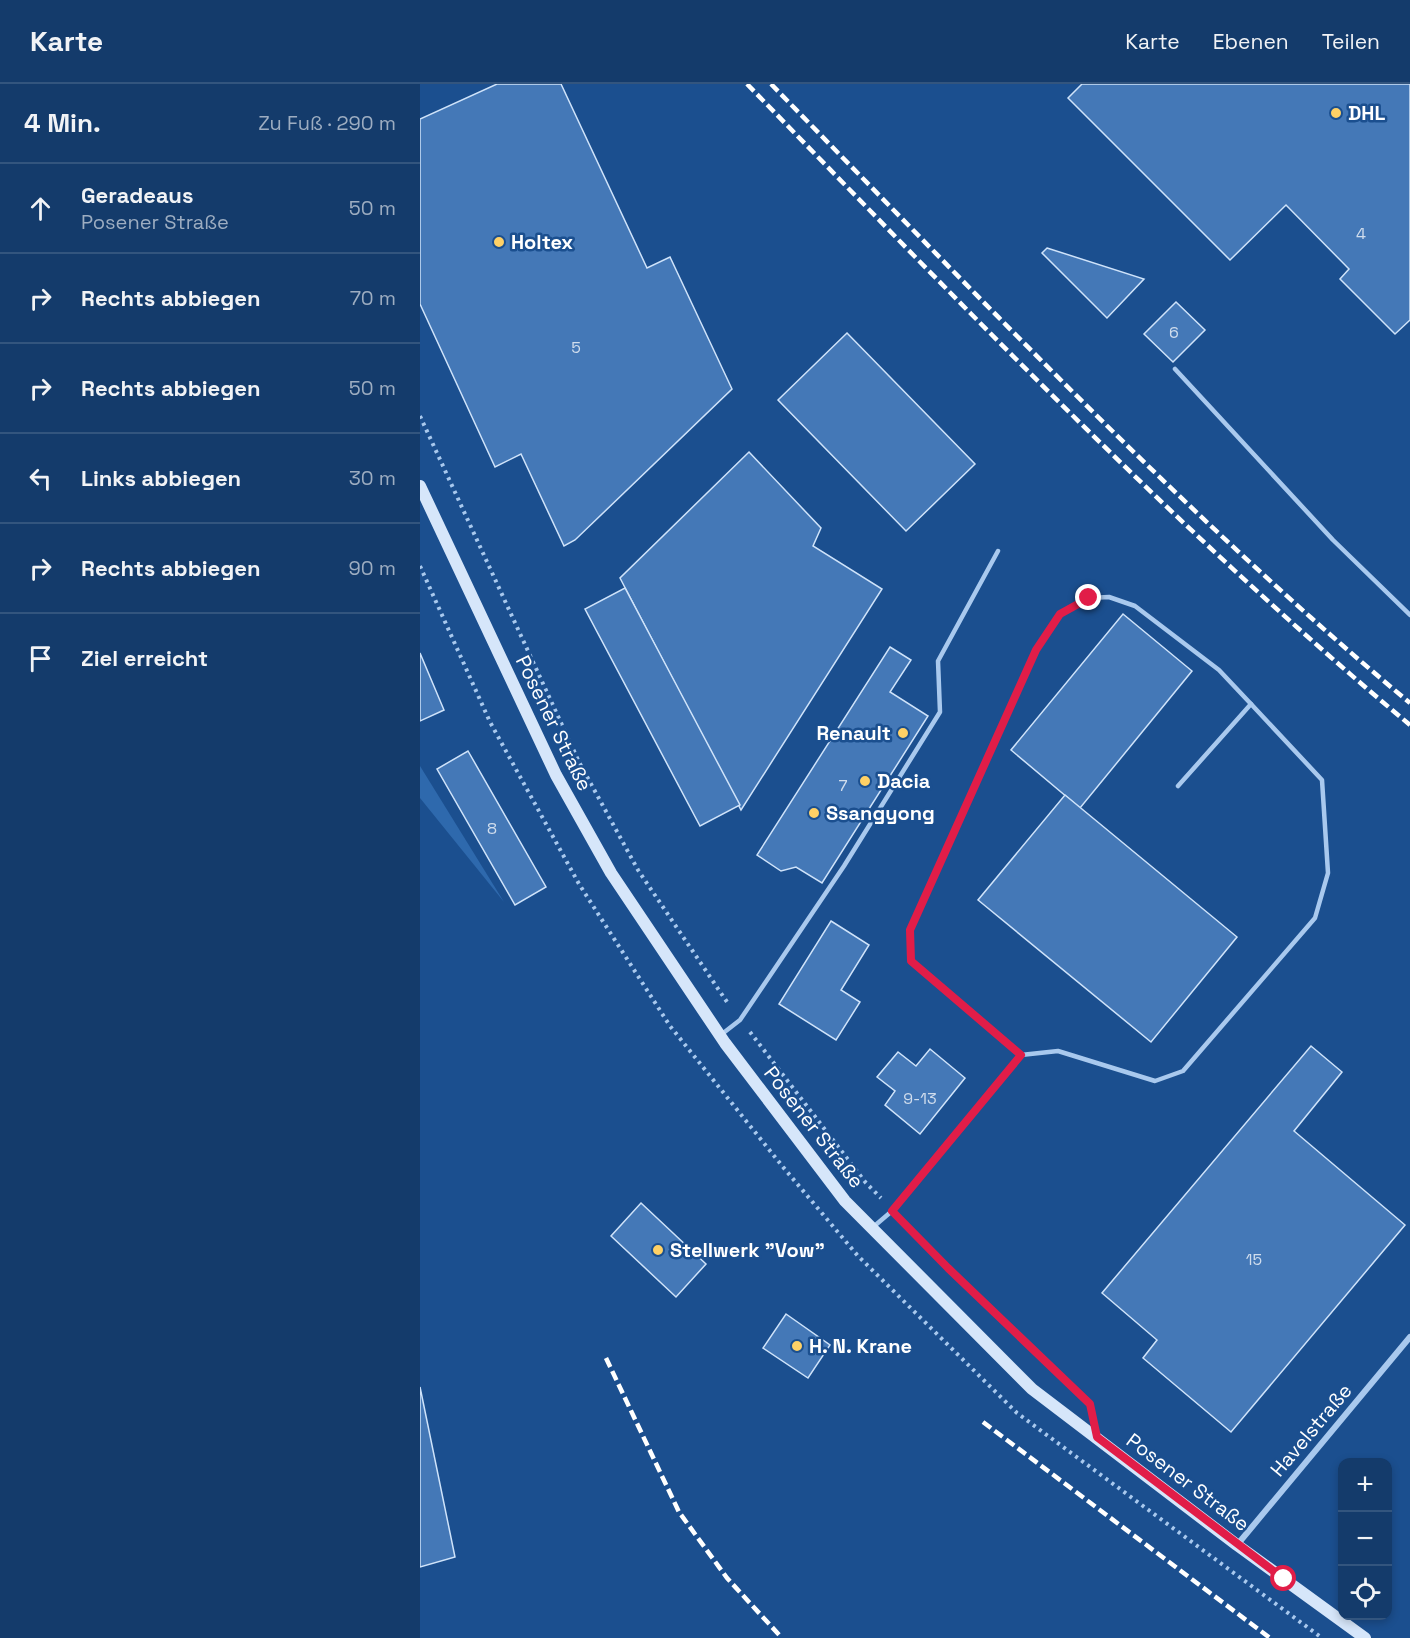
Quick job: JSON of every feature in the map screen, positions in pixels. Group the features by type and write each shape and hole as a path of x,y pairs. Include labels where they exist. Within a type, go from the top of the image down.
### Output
{"street":[{"name":"Posener Straße","path":"420,486 556,775 610,873 720,1036 845,1201 1032,1389 1365,1638"},
{"name":"Havelstraße","path":"1238,1545 1410,1337"}],"lane":[{"path":"1175,369 1333,540 1410,615"},
{"path":"720,1036 740,1020 844,866 940,712 938,661 998,551"},
{"path":"872,1228 892,1211 1021,1055 1058,1051 1155,1081 1183,1071 1315,918 1328,873 1322,780 1219,670 1136,606 1109,597 1089,598 1060,614 1036,650 910,930 911,961 1021,1055"},
{"path":"1178,786 1251,704"}],"path":[{"path":"420,416 579,762 638,870 740,1020 866,1183 948,1268 1090,1404 1097,1437"},
{"path":"1268,1599 1322,1638"}],"shaded area":[{"path":"420,766 504,902 420,798"}],"building":[{"path":"497,84 561,84 647,268 670,257 732,389 575,540 564,546 521,454 495,467 420,304 420,119"},
{"path":"1082,84 1410,84 1410,320 1395,334 1340,279 1349,269 1286,205 1230,260 1068,98"},
{"path":"1047,248 1144,279 1107,318 1042,253"},
{"path":"1176,302 1205,330 1173,362 1144,334"},
{"path":"847,333 975,464 906,531 778,400"},
{"path":"749,452 821,528 813,546 882,589 741,810 620,578"},
{"path":"625,588 740,805 700,826 585,609"},
{"path":"1123,614 1192,671 1080,808 1011,750"},
{"path":"890,647 911,660 890,692 928,716 822,883 796,867 781,871 757,855"},
{"path":"420,653 444,710 420,721"},
{"path":"468,751 546,887 515,905 437,769"},
{"path":"1065,795 1237,937 1151,1042 978,900"},
{"path":"831,921 869,945 841,990 860,1002 836,1040 779,1004"},
{"path":"1311,1046 1342,1072 1294,1131 1405,1225 1231,1432 1143,1358 1157,1340 1102,1293"},
{"path":"930,1049 965,1078 920,1134 885,1105 895,1091 877,1077 898,1052 916,1066"},
{"name":"Stellwerk \"Vow\"","path":"641,1203 706,1264 676,1297 611,1236"},
{"name":"H. N. Krane","path":"786,1314 830,1345 808,1378 763,1348"},
{"path":"420,1387 455,1557 420,1567"}],"railway":[{"path":"747,84 989,332 1153,494 1237,573 1410,725"},
{"path":"771,84 1004,323 1162,480 1326,631 1410,703"},
{"path":"606,1358 679,1512 727,1578 782,1638"},
{"path":"983,1422 1270,1638"}],"place":[{"name":"DHL","path":"1336,113"},
{"name":"Holtex","path":"499,242"},
{"name":"Renault","path":"903,733"},
{"name":"Dacia","path":"865,781"},
{"name":"Ssangyong","path":"814,813"},
{"name":"Stellwerk \"Vow\"","path":"658,1250"},
{"name":"H. N. Krane","path":"797,1346"}],"route":[{"path":"1089,598 1060,614 1036,650 910,930 911,961 1021,1055 892,1211 1090,1404 1097,1437 1284,1579"}]}
